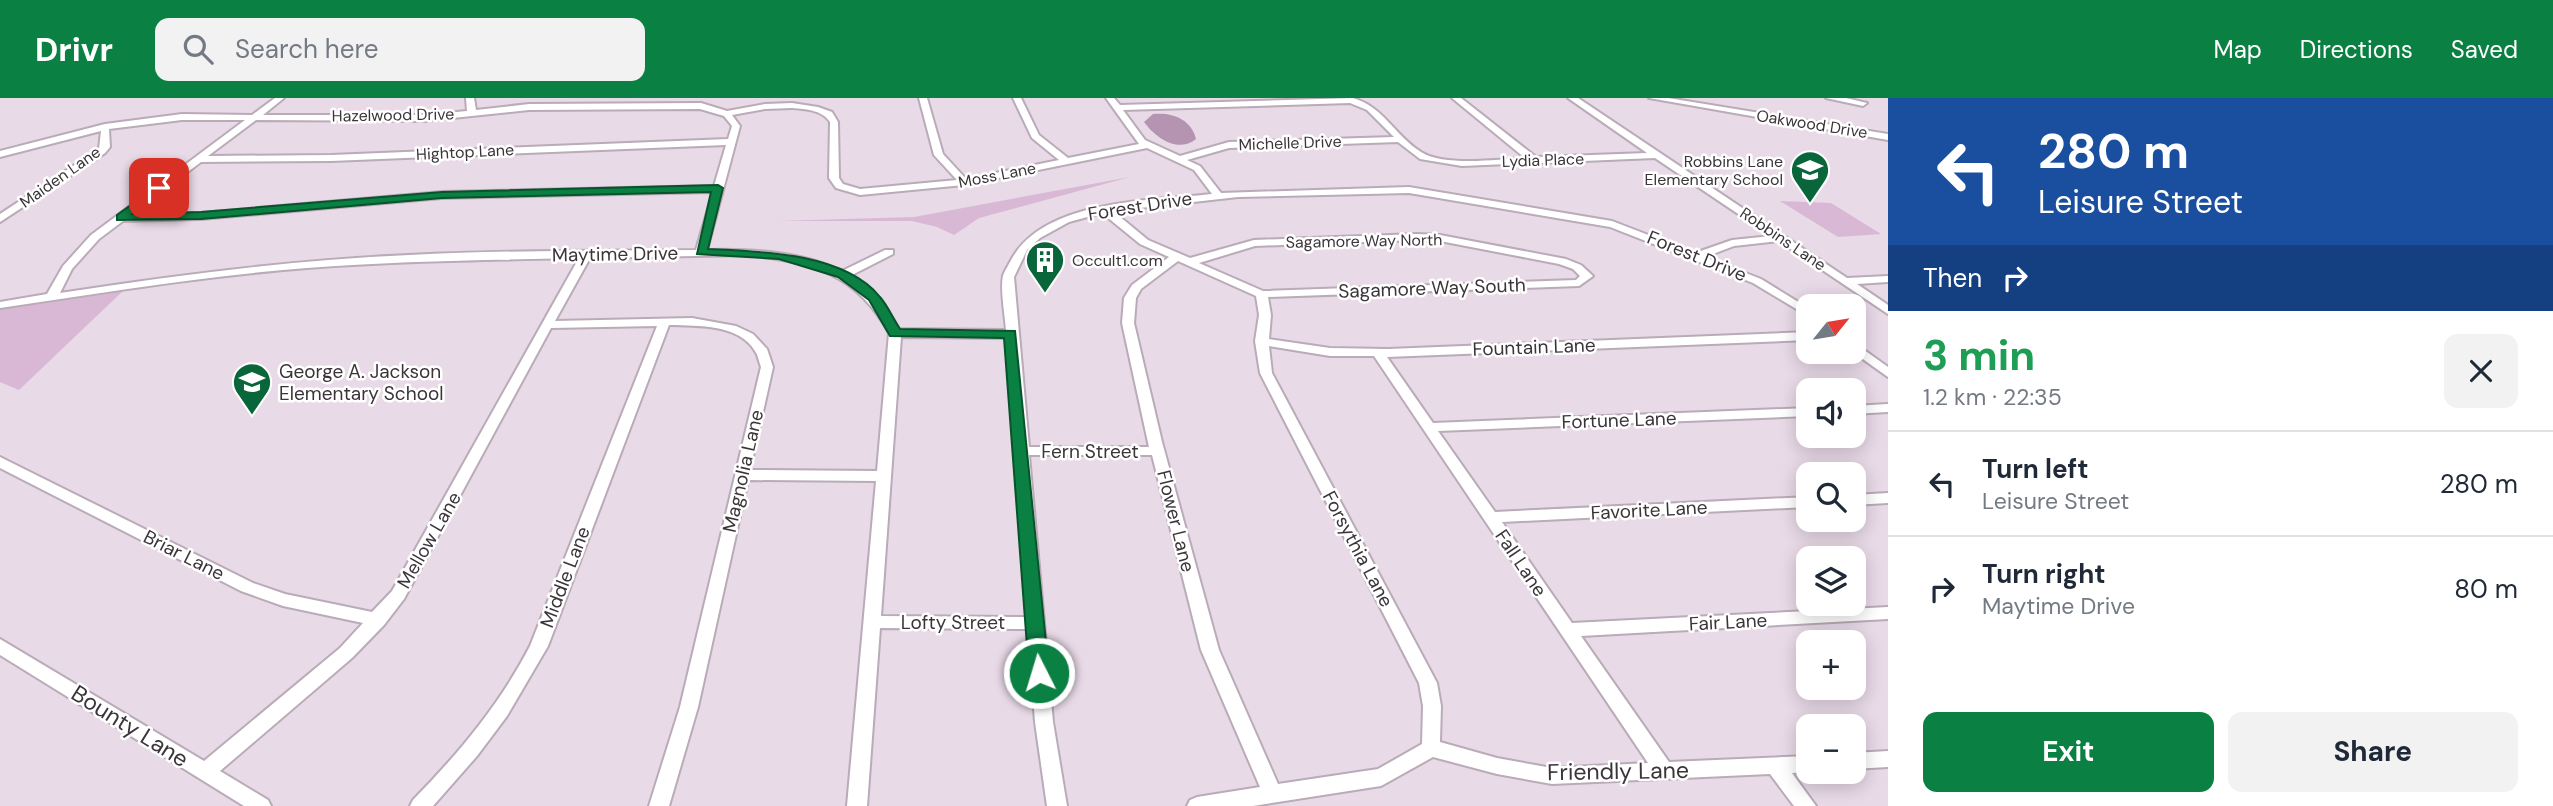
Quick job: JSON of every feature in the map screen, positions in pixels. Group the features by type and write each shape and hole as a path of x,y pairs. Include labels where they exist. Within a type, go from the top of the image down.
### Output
{"street":[{"path":"51,298 78,254 121,218 280,98"},
{"path":"470,98 472,113"},
{"path":"923,98 939,155 964,182"},
{"path":"1017,98 1035,136 1066,161"},
{"path":"1110,98 1138,138 1147,145 1197,168 1218,195"},
{"path":"1456,98 1534,160"},
{"name":"Robbins Lane","path":"1572,98 1888,310"},
{"name":"Oakwood Drive","path":"1653,98 1888,137"},
{"path":"1830,98 1863,103"},
{"path":"1118,108 1355,101 1367,105 1401,139"},
{"name":"Hazelwood Drive","path":"0,154 105,127 182,117 424,118 609,102 690,105 727,114"},
{"name":"Moss Lane","path":"727,114 749,109 791,107 815,108 829,114 834,122 834,178 841,192 879,192 964,182 1066,161 1127,152 1147,145"},
{"path":"344,117 354,108"},
{"path":"701,252 736,126 727,114"},
{"name":"Maiden Lane","path":"3,215 102,151 106,140 105,127"},
{"name":"Lydia Place","path":"1401,139 1418,155 1462,163 1658,155"},
{"name":"Michelle Drive","path":"1180,159 1229,145 1401,139"},
{"name":"Hightop Lane","path":"198,159 340,160 593,145 732,142"},
{"path":"121,218 201,215 442,195 718,188"},
{"name":"Forest Drive","path":"1056,806 1044,722 1035,623 1008,277 1022,249 1052,226 1104,209 1218,195 1389,189 1429,192 1612,224 1757,281 1796,305"},
{"path":"1104,209 1129,232 1176,257 1193,261 1261,294"},
{"name":"Sagamore Way North","path":"1193,261 1254,243 1417,237 1549,258 1577,267"},
{"path":"1698,256 1732,243 1782,238"},
{"name":"Maytime Drive","path":"0,305 304,265 410,258 701,252 772,255 842,275 874,298 895,333"},
{"path":"842,275 889,252"},
{"name":"Mellow Lane","path":"205,772 346,653 378,620 413,572 586,255"},
{"name":"Flower Lane","path":"1176,257 1136,286 1128,310 1159,451 1210,650 1273,795"},
{"name":"Sagamore Way South","path":"1261,294 1579,283 1587,276 1577,267"},
{"path":"1845,281 1888,279"},
{"name":"Forsythia Lane","path":"1261,294 1268,317 1261,341 1261,355 1266,373 1428,683 1432,706 1431,748"},
{"name":"Magnolia Lane","path":"548,325 690,321 723,326 746,336 761,349 767,367 690,705 672,771 659,806"},
{"name":"Middle Lane","path":"420,806 473,749 522,682 664,322"},
{"path":"857,806 895,333 1011,334"},
{"name":"Fountain Lane","path":"1261,341 1330,352 1378,353 1796,336"},
{"name":"Fall Lane","path":"1378,353 1665,772"},
{"path":"1866,356 1888,373"},
{"path":"1866,409 1888,408"},
{"name":"Fortune Lane","path":"1429,428 1796,413"},
{"name":"Fern Street","path":"1022,451 1159,451"},
{"name":"Briar Lane","path":"0,462 247,587 283,600 378,620"},
{"path":"743,475 882,476"},
{"path":"1866,499 1888,498"},
{"name":"Favorite Lane","path":"1491,517 1796,503"},
{"name":"Fair Lane","path":"1568,630 1888,613"},
{"name":"Lofty Street","path":"872,622 1035,623"},
{"name":"Bounty Lane","path":"0,646 260,806"},
{"path":"1197,806 1381,778 1431,748"},
{"name":"Friendly Lane","path":"1431,748 1497,766 1552,776 1796,765"},
{"path":"1866,760 1888,759"},
{"path":"1775,766 1806,806"}],"shaded area":[{"path":"1153,114 1180,118 1190,126 1196,139 1181,145 1160,138 1144,122"},
{"path":"1130,177 979,218 954,235 937,227 912,221 778,221 914,217"},
{"path":"1780,201 1831,203 1881,234 1838,237"},
{"path":"124,290 19,390 0,382 0,309"}],"place":[{"name":"Robbins Lane Elementary School","path":"1810,204"},
{"name":"Occult1.com","path":"1045,294"},
{"name":"George A. Jackson Elementary School","path":"252,416"}],"route":[{"path":"159,188 121,218 161,218 442,195 718,188 701,252 749,252 780,256 797,259 842,275 864,289 881,305 895,333 1011,334 1039,673"}]}
